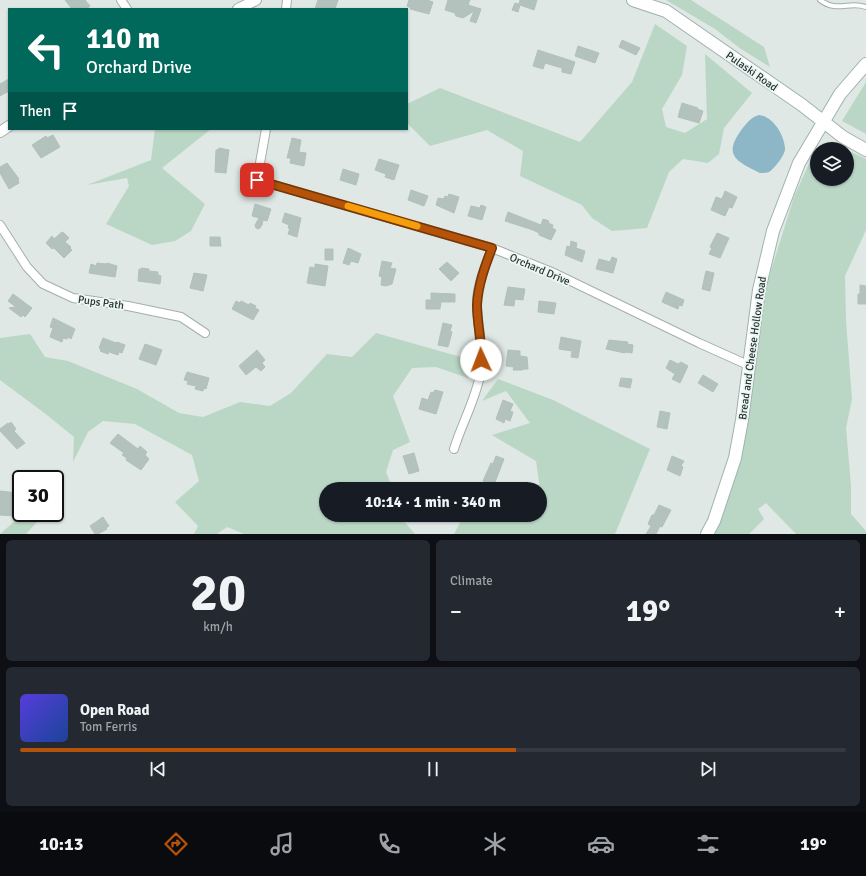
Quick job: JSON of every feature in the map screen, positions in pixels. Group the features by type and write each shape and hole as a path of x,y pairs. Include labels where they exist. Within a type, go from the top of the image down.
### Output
{"main road":[{"name":"Pulaski Road","path":"633,0 666,11 824,122 843,137 866,150"},
{"name":"Bread and Cheese Hollow Road","path":"707,534 714,521 734,458 742,420 759,290 773,231 799,163 840,94 866,64"}],"street":[{"path":"240,8 256,0"},
{"name":"Orchard Drive","path":"266,130 257,180 492,248 554,273 748,365"},
{"name":"Pups Path","path":"0,225 27,267 43,284 73,298 128,306 181,317 205,333"},
{"path":"454,449 475,394 481,371 482,350 477,305 479,288 492,248"}],"lane":[{"path":"820,0 836,7 859,4 866,7"}],"green space":[{"path":"666,0 691,0 764,47 770,67 741,49 715,29"},
{"path":"655,24 687,46 682,75 662,109 666,127 685,133 707,119 705,54 752,93 724,128 719,154 708,163 683,159 669,172 647,228 612,231 592,218 582,205 520,176 523,151 487,130 430,146 408,124 408,104 440,88 580,142 632,82"},
{"path":"866,82 866,134 842,121"},
{"path":"155,130 210,130 162,168 205,204 191,231 175,241 152,245 106,224 129,186 127,178 87,185 151,160"},
{"path":"854,153 866,159 866,230 845,276 846,321 852,399 846,428 851,485 851,514 866,531 866,534 796,534 766,503 758,509 764,519 749,534 709,534 734,474 764,293 794,197 810,161 810,186 854,186"},
{"path":"376,333 468,359 468,378 436,367 412,368 393,396 410,442 393,450 386,472 390,482 319,482 319,522 405,522 415,534 244,534 227,527 217,534 194,534 198,526 175,502 199,481 192,455 135,424 103,421 88,432 73,462 74,437 0,380 0,338 30,334 45,357 68,361 137,389 179,413 203,417 240,402 270,406 291,393 327,354 352,357"},
{"path":"498,379 553,400 650,449 615,534 454,534 460,522 547,522 547,482 539,482 536,461 492,435 530,423 506,391 482,401"},
{"path":"14,522 37,522 26,534 0,534"}],"water":[{"path":"759,115 769,119 777,128 783,138 785,149 785,152 776,165 769,172 765,173 760,173 738,161 734,156 733,151 733,145 736,138 747,122"}],"building":[{"path":"65,0 85,0 90,6 87,8 71,8"},
{"path":"318,0 338,0 335,8 315,8"},
{"path":"409,0 427,0 433,2 429,14 410,9 411,8 407,6"},
{"path":"448,0 470,0 468,5 481,9 476,23 470,21 474,11 463,18 456,16 455,13 445,10"},
{"path":"520,0 537,0 534,10 520,5 518,12 512,10 515,3 519,4"},
{"path":"622,40 640,48 636,55 619,47"},
{"path":"578,46 599,53 595,63 575,56"},
{"path":"538,50 575,62 571,74 562,72 562,68 545,63 543,69 533,66"},
{"path":"8,80 8,92 0,96 0,84"},
{"path":"682,103 703,111 699,123 678,117"},
{"path":"53,135 60,147 41,158 32,145 46,136 47,138"},
{"path":"292,138 301,140 299,152 306,153 304,166 290,163 291,158 287,158"},
{"path":"219,148 229,150 226,173 215,172 216,150"},
{"path":"379,159 399,165 394,180 385,177 386,174 375,170"},
{"path":"7,163 19,179 19,183 9,189 0,173 0,167"},
{"path":"343,169 359,174 356,185 340,180"},
{"path":"411,190 428,196 424,206 408,200"},
{"path":"725,191 737,197 732,208 729,207 725,216 711,210 716,197 722,199"},
{"path":"449,194 459,197 454,213 436,205 438,198 444,199 445,196 448,197"},
{"path":"255,204 271,209 267,221 263,220 259,229 256,228 255,225 259,218 252,216"},
{"path":"481,205 486,207 482,220 468,216 471,206 480,208"},
{"path":"508,212 541,225 543,219 549,221 548,223 553,225 552,228 556,230 551,240 539,235 539,233 533,230 505,221"},
{"path":"285,213 301,218 297,237 288,234 290,228 288,228 289,225 282,222"},
{"path":"62,232 69,238 65,242 71,247 70,248 72,250 64,258 54,248 52,249 46,243 52,236 54,239"},
{"path":"717,233 729,238 720,258 709,254 712,248 710,247"},
{"path":"210,237 220,237 221,246 210,246"},
{"path":"571,241 577,243 576,248 585,251 582,262 565,255 567,246 570,247"},
{"path":"348,248 361,254 358,263 351,261 349,265 343,263"},
{"path":"325,249 333,249 333,260 325,260"},
{"path":"612,257 617,259 613,273 596,269 599,259 610,262"},
{"path":"382,261 392,263 390,268 396,269 392,284 386,286 381,285 382,277 379,276"},
{"path":"447,262 459,273 451,281 439,269"},
{"path":"97,263 107,263 117,266 115,277 89,273 91,264 96,266"},
{"path":"315,264 328,266 325,286 307,283 310,267 315,268"},
{"path":"141,268 158,272 158,275 161,276 160,284 138,281 139,269 141,270"},
{"path":"706,271 714,273 710,291 702,289"},
{"path":"194,273 207,275 203,291 190,288"},
{"path":"860,285 866,286 866,304 858,304"},
{"path":"508,287 525,289 523,300 515,299 514,306 504,305"},
{"path":"666,292 684,300 682,306 679,305 678,309 662,302"},
{"path":"431,293 455,294 455,302 441,302 440,309 426,309 426,300 431,300"},
{"path":"13,294 32,308 25,317 23,315 21,317 9,308 16,307 8,301"},
{"path":"236,301 240,303 241,301 249,305 250,303 256,306 255,308 259,310 253,320 232,309"},
{"path":"539,301 556,303 554,314 538,312"},
{"path":"53,318 75,329 71,339 68,337 67,339 63,338 62,342 50,337 53,328 50,327"},
{"path":"443,323 452,325 450,331 452,332 448,347 438,345"},
{"path":"561,337 581,341 578,358 571,357 572,351 559,349"},
{"path":"103,338 125,345 122,353 119,352 118,355 100,351 101,349 99,348"},
{"path":"609,340 628,342 627,344 633,345 632,353 606,349"},
{"path":"145,344 162,350 156,365 139,359"},
{"path":"257,350 265,360 262,363 265,367 261,371 256,367 246,375 239,366"},
{"path":"508,350 520,351 520,356 527,357 528,369 513,370 514,367 506,366"},
{"path":"670,360 678,364 681,362 688,366 680,383 672,379 675,374 666,368"},
{"path":"187,372 209,378 206,389 204,388 203,391 195,389 196,386 187,384 188,381 184,380"},
{"path":"703,375 718,384 713,392 698,383"},
{"path":"621,378 632,379 630,388 619,386"},
{"path":"435,390 443,392 436,414 419,409 422,398 428,400 431,392 433,393"},
{"path":"503,400 513,404 510,411 513,412 510,421 505,419 504,423 496,419"},
{"path":"660,411 670,413 667,429 657,427"},
{"path":"11,422 16,429 14,431 25,443 17,449 0,431 0,429"},
{"path":"118,434 138,449 140,446 147,452 145,455 149,459 141,470 126,460 127,458 122,455 124,453 110,443"},
{"path":"414,453 419,471 409,474 403,456"},
{"path":"496,456 504,459 495,482 483,481 491,463 493,464"},
{"path":"672,456 684,461 681,466 683,467 680,476 667,470"},
{"path":"0,491 12,492 12,516 0,515"},
{"path":"659,505 671,510 662,527 660,526 656,534 646,534 651,526 648,524 652,515 654,515"},
{"path":"103,517 109,526 106,528 107,529 95,534 90,526"}],"slow traffic":[{"path":"348,206 417,226"}],"route":[{"path":"257,180 492,248 479,288 477,305 478,327 482,350 481,360"}]}
